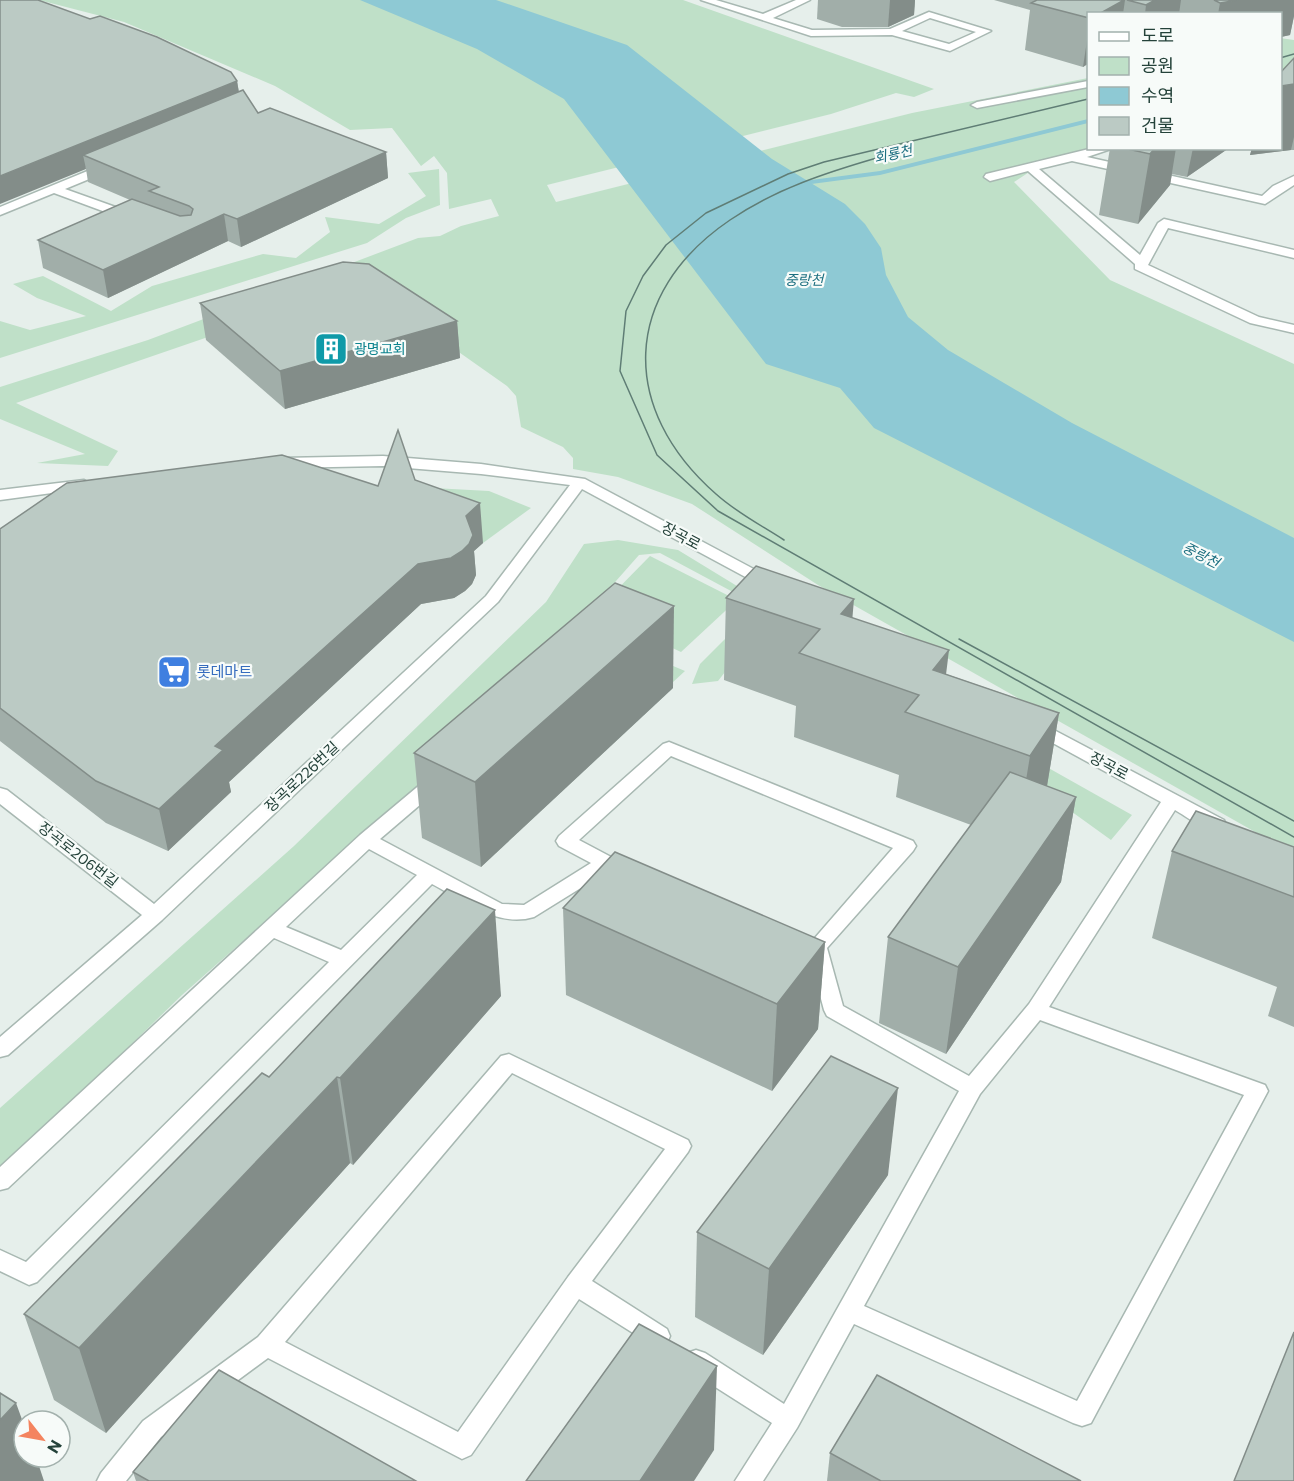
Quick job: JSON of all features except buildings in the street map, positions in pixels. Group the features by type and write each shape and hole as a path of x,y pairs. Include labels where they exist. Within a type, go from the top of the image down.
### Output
{"street":[{"path":"706,0 811,33 892,32 950,48 986,31 928,15 892,32"},
{"path":"763,18 805,0"},
{"path":"734,9 753,1"},
{"path":"977,105 1087,84"},
{"path":"990,177 1101,150"},
{"path":"1071,157 1264,200 1277,189 1294,180"},
{"path":"0,211 117,163"},
{"path":"1030,167 1142,264 1140,266 1255,320 1294,329"},
{"path":"54,189 147,223"},
{"path":"1142,264 1164,223 1294,254"},
{"name":"장곡로","path":"271,464 383,460 481,469 580,482 788,593"},
{"name":"장곡로226번길","path":"0,1048 155,915 492,599 580,482"},
{"path":"0,495 99,484"},
{"name":"장곡로","path":"1016,716 1233,834"},
{"path":"628,872 566,841 669,748 906,846 817,947"},
{"path":"0,1182 367,840 449,771"},
{"name":"장곡로206번길","path":"0,794 155,915"},
{"path":"748,1481 788,1420 972,1088 1036,1010 1173,800"},
{"path":"367,840 499,911 527,912 606,863"},
{"path":"0,1260 29,1275 430,874"},
{"path":"272,929 344,960"},
{"path":"795,938 817,947"},
{"path":"817,947 834,1011 972,1088"},
{"path":"849,1310 1082,1415 1257,1091 1036,1010"},
{"path":"110,1481 152,1430 267,1345 509,1062 680,1146 576,1284 462,1447 267,1345"},
{"path":"576,1284 788,1420"}],"green space":[{"path":"39,0 683,0 934,89 914,97 896,93 831,114 547,185 556,202 912,113 1087,78 1087,150 1046,161 1014,182 1110,280 1294,364 1294,854 818,585 692,504 618,477 573,469 573,458 563,447 521,427 516,396 507,386 436,336 269,316 16,403 118,451 108,466 37,463 85,454 0,419 0,387 148,340 418,238 440,236 461,226 499,216 491,199 449,209 447,173 434,156 421,166 392,128 350,130 275,86 124,22"},
{"path":"1282,38 1294,40 1294,93 1282,96"},
{"path":"439,169 440,205 406,218 367,243 0,358 0,321 30,330 86,316 37,298 13,284 43,276 111,311 152,286 263,254 296,258 330,232 325,217 379,224 426,196 408,173"},
{"path":"303,481 489,491 531,508 483,543"},
{"path":"618,540 678,550 878,672 1132,815 1111,840 1025,778 750,640 718,681 692,684 700,664 748,616 746,599 660,553 639,555 593,607 588,630 685,671 672,683 577,646 182,995 0,1172 0,1108 294,846 546,602 584,544"},
{"path":"650,556 737,600 681,652 595,612"}],"water":[{"name":"중랑천","path":"360,0 496,0 627,45 772,159 845,204 865,224 881,248 886,275 908,317 948,350 1072,423 1294,538 1294,642 874,428 840,388 766,364 564,99 477,49"}],"waterway":[{"name":"회룡천","path":"796,184 880,173 1087,121"}],"tram line":[{"path":"1282,57 1294,54"},
{"path":"1087,99 824,162 788,174 706,213 666,245 643,276 626,311 620,371 657,455 718,511 1294,837"},
{"path":"784,540 716,494 684,461 662,426 649,389 646,353 652,317 668,282 694,250 730,220 784,190 822,175 880,157"},
{"path":"959,639 1294,821"}],"place":[{"name":"광명교회","path":"331,349"},
{"name":"롯데마트","path":"174,672"}]}
